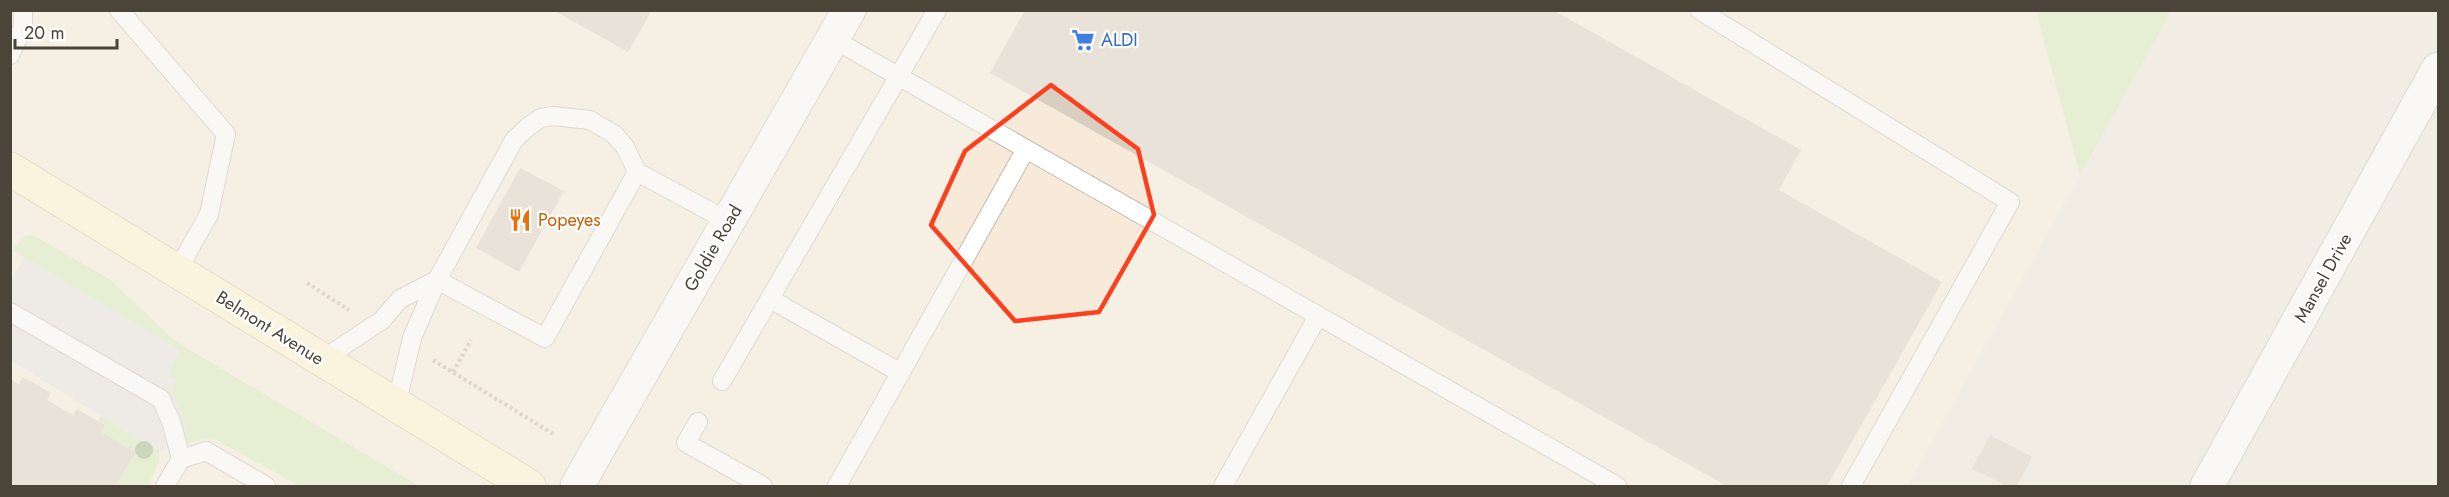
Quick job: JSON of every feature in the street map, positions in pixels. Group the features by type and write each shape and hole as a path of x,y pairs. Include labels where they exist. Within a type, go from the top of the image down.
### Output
{"main road":[{"name":"Belmont Avenue","path":"13,177 177,271 529,486"}],"street":[{"name":"Goldie Road","path":"577,486 849,10"},
{"name":"Mansel Drive","path":"2207,486 2439,69"}],"lane":[{"path":"10,55 23,27 23,10"},
{"path":"119,10 226,134 209,214 177,271"},
{"path":"722,381 937,10"},
{"path":"1699,10 2010,202 1851,486"},
{"path":"833,39 1611,485"},
{"path":"396,406 412,338 437,280 514,140 541,118 573,117 590,120 604,127 625,147 637,172 728,221"},
{"path":"837,486 1026,149"},
{"path":"437,280 545,338 637,172"},
{"path":"322,360 382,320 400,299 437,280"},
{"path":"770,299 901,373"},
{"path":"10,312 161,399 172,424 181,459"},
{"path":"1223,486 1318,316"},
{"path":"698,422 686,443 763,486"},
{"path":"165,486 181,459 206,451 236,479 266,486"}],"path":[{"path":"453,372 471,340"}],"highlighted area":[{"path":"1051,85 1138,149 1154,215 1099,312 1015,321 931,225 965,151"}],"shaded area":[{"path":"10,11 2036,11 2080,175 1907,486 11,486"},
{"path":"2171,11 2438,11 2438,486 1907,486"},
{"path":"24,257 181,351 168,373 170,377 177,379 171,391 185,422 186,444 159,451 11,361 11,276 14,275"}],"green space":[{"path":"2036,11 2171,11 2080,175"},
{"path":"33,235 111,280 180,344 419,486 300,486 216,440 204,439 186,444 185,422 171,391 168,373 180,351 12,250 25,236"},
{"path":"101,415 159,451 159,462 148,486 115,486 136,452 101,432 105,425 98,421"}],"building":[{"path":"553,10 652,10 628,52"},
{"path":"1025,10 1553,10 1801,150 1779,190 1942,282 1827,486 1727,486 990,73"},
{"name":"Popeyes","path":"520,168 564,191 519,272 476,248"},
{"path":"23,377 51,393 47,400 73,415 77,409 105,425 101,432 136,452 115,486 10,486 10,379 19,384"},
{"path":"1990,435 2032,457 2017,486 2007,486 1972,469"}],"place":[{"name":"ALDI","path":"1083,40"},
{"name":"Popeyes","path":"520,220"}]}
